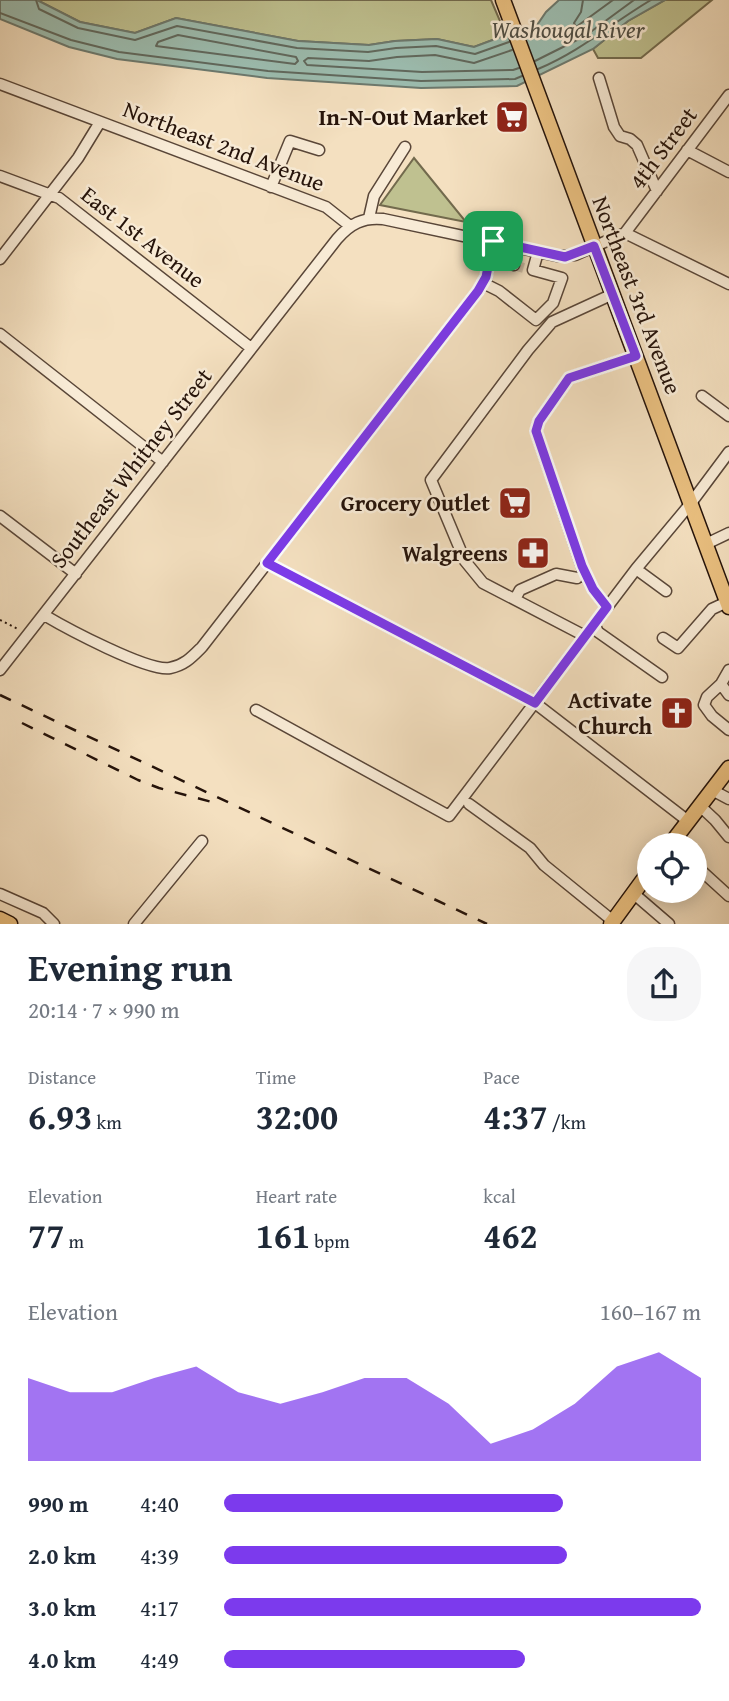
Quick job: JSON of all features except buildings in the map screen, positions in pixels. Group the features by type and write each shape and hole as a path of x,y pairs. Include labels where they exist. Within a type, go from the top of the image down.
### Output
{"main road":[{"name":"Northeast 3rd Avenue","path":"503,0 706,544 724,578 728,604"},
{"path":"682,833 688,821 728,770"},
{"path":"612,923 637,888"},
{"path":"0,919 10,924"}],"street":[{"path":"598,78 614,127 620,136 638,145 657,191"},
{"name":"Northeast 2nd Avenue","path":"0,84 326,207 351,226"},
{"name":"4th Street","path":"594,246 625,233 729,95"},
{"path":"0,259 78,158 100,122"},
{"path":"271,187 290,141 319,150"},
{"path":"369,218 374,196 405,147"},
{"path":"688,150 729,172"},
{"name":"East 1st Avenue","path":"0,176 59,198 251,348"},
{"path":"351,226 369,218 565,257 594,246"},
{"name":"Southeast Whitney Street","path":"0,670 337,239 351,226"},
{"path":"625,233 729,284"},
{"path":"44,615 148,666 169,668 187,662 202,647 410,382 483,283 493,241"},
{"path":"483,283 499,291 536,320 553,303 562,278 530,269 538,252"},
{"path":"490,258 514,265"},
{"path":"585,636 482,583 465,561 431,480 552,322 613,294"},
{"path":"0,334 163,462"},
{"path":"607,607 593,589 582,566 536,431 539,421 569,378 636,356"},
{"path":"702,396 729,416"},
{"path":"256,710 449,816 636,569 729,452"},
{"path":"0,516 76,574"},
{"path":"706,544 729,533"},
{"path":"267,563 535,703 688,821"},
{"path":"636,569 666,591"},
{"path":"515,599 520,590 556,574 577,578"},
{"path":"663,638 678,648 712,608 728,604"},
{"path":"594,624 597,632 662,677"},
{"path":"729,670 721,684 706,696 704,705 712,716 729,730"},
{"path":"721,684 729,695"},
{"path":"712,790 729,799"},
{"path":"469,804 530,848 544,864 612,923"},
{"path":"700,806 729,837"},
{"path":"134,924 202,841"},
{"path":"707,876 729,896"},
{"path":"633,893 669,924"},
{"path":"0,894 43,914 54,924"}],"path":[{"path":"0,620 28,635"}],"green space":[{"path":"37,0 491,0 506,35 474,47 437,39 369,45 298,41 176,18 135,33 80,22"},
{"path":"665,0 712,0 641,58 598,58 593,49 628,21"},
{"path":"414,158 466,222 380,205"}],"water":[{"name":"Washougal River","path":"0,0 37,0 80,22 135,33 176,18 298,41 369,45 437,39 474,47 535,28 559,0 665,0 628,21 593,49 517,86 421,88 267,78 117,59 69,47 0,19"}],"tunnel":[{"path":"514,265 527,269"}],"railway":[{"path":"0,695 487,924"},
{"path":"22,723 138,780 212,802"}],"place":[{"name":"In-N-Out Market","path":"512,117"},
{"name":"Grocery Outlet","path":"515,503"},
{"name":"Walgreens","path":"533,553"},
{"name":"Activate Church","path":"677,713"}],"route":[{"path":"493,241 565,257 594,246 636,356 569,378 539,421 536,431 582,566 593,589 607,607 535,703 267,563 478,291 486,277 493,241"}]}
